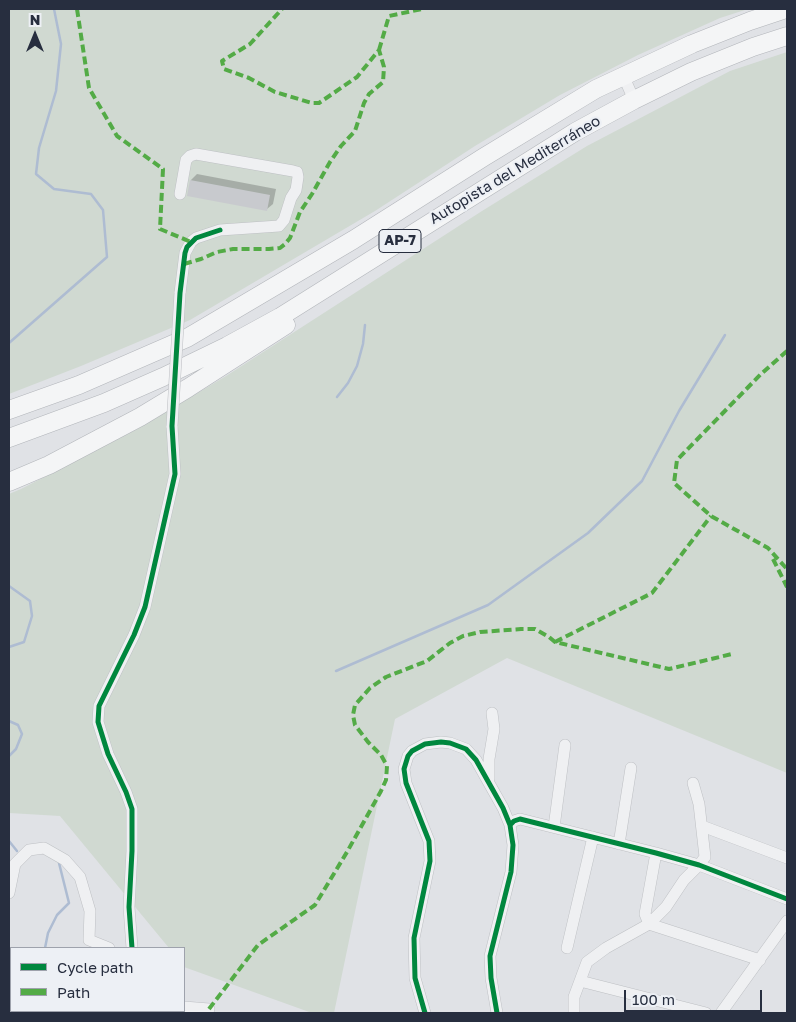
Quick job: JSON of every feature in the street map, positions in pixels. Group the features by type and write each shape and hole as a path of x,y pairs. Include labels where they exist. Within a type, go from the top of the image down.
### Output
{"highway":[{"name":"Autopista del Mediterráneo","path":"9,410 79,385 187,338 353,240 561,109 623,75 692,44 750,20 786,9"},
{"name":"Autopista del Mediterráneo","path":"9,438 104,403 227,346 280,317 575,132 634,100 692,72 753,47 787,36"},
{"path":"9,482 49,465 140,417 188,388 410,244 435,219"}],"street":[{"path":"623,75 634,100"},
{"path":"132,947 129,907 132,809 108,754 98,722 99,706 134,635 145,607 175,474 172,426 180,293 187,247 196,238 220,230 279,226 284,220 291,198 296,190 298,177 297,172 196,154 186,160 180,194"},
{"path":"489,781 488,765 494,730 492,713"},
{"path":"425,1013 415,978 414,938 430,862 429,841 406,783 404,769 412,751 432,742 457,745 466,749 476,760 489,781 510,825 513,845 511,872 490,956 490,978 498,1013"},
{"path":"554,828 565,745"},
{"path":"476,760 486,758 490,749"},
{"path":"619,844 631,768"},
{"path":"574,1013 574,997 587,962 606,948 648,924 666,907 684,880 700,865 704,857 702,826 699,804 693,783"},
{"path":"510,825 520,819 656,853 700,865 787,899"},
{"path":"702,826 787,858"},
{"path":"567,948 593,837"},
{"path":"9,893 15,864 29,850 44,848 65,860 80,877 90,911 89,940 106,947"},
{"path":"648,924 645,914 656,853"},
{"path":"721,1013 787,921"},
{"path":"648,924 760,960"},
{"path":"580,981 706,1013"},
{"path":"189,1009 208,1009"}],"shaded area":[{"path":"9,9 748,9 720,18 638,55 560,95 475,146 375,211 190,320 9,394"},
{"path":"787,52 787,773 507,658 395,719 334,1013 312,1013 185,967 185,947 168,947 60,816 9,813 9,494 139,428 226,376 482,211 587,146 730,71"}],"building":[{"path":"190,180 270,195 267,211 187,196"}],"waterway":[{"path":"9,343 107,257 103,210 91,194 54,189 36,174 39,148 56,91 61,44 54,9"},
{"path":"337,397 348,383 357,366 363,344 365,325"},
{"path":"336,671 488,605 588,533 642,481 679,411 725,335"},
{"path":"9,586 30,601 32,616 24,642 9,647"},
{"path":"9,721 18,725 22,734 16,749 9,756"},
{"path":"9,841 17,851"},
{"path":"45,947 48,933 57,915 69,903 59,863"}],"marked path":[{"path":"77,9 89,88 117,136 163,169 160,229 191,242"},
{"path":"184,264 217,252 233,249 280,248 285,244 290,238 300,212 330,162 355,131 369,94 383,82 384,67 379,50 357,77 319,103 312,103 275,92 249,78 224,69 222,61 250,44 282,9"},
{"path":"379,50 389,16 422,9"},
{"path":"787,351 761,374 677,460 674,483 711,516 768,548 787,569"},
{"path":"555,642 652,593 711,516"},
{"path":"773,559 787,587"},
{"path":"209,1009 258,945 315,905 381,791 386,780 387,766 381,755 355,725 353,715 355,705 370,688 386,677 427,661 450,643 463,636 480,632 521,629 535,629 555,642 669,669 732,654"}],"cycle path":[{"path":"132,947 129,907 132,809 108,754 98,722 99,706 134,635 145,607 175,474 172,426 180,293 185,253 187,247 196,238 220,230"},
{"path":"425,1013 415,978 414,938 430,861 429,841 406,783 404,769 408,756 412,751 425,744 441,742 466,749 476,760 503,808 510,825 513,845 511,872 490,956 491,978 497,1013"},
{"path":"510,825 520,819 656,853 699,865 787,899"}]}
